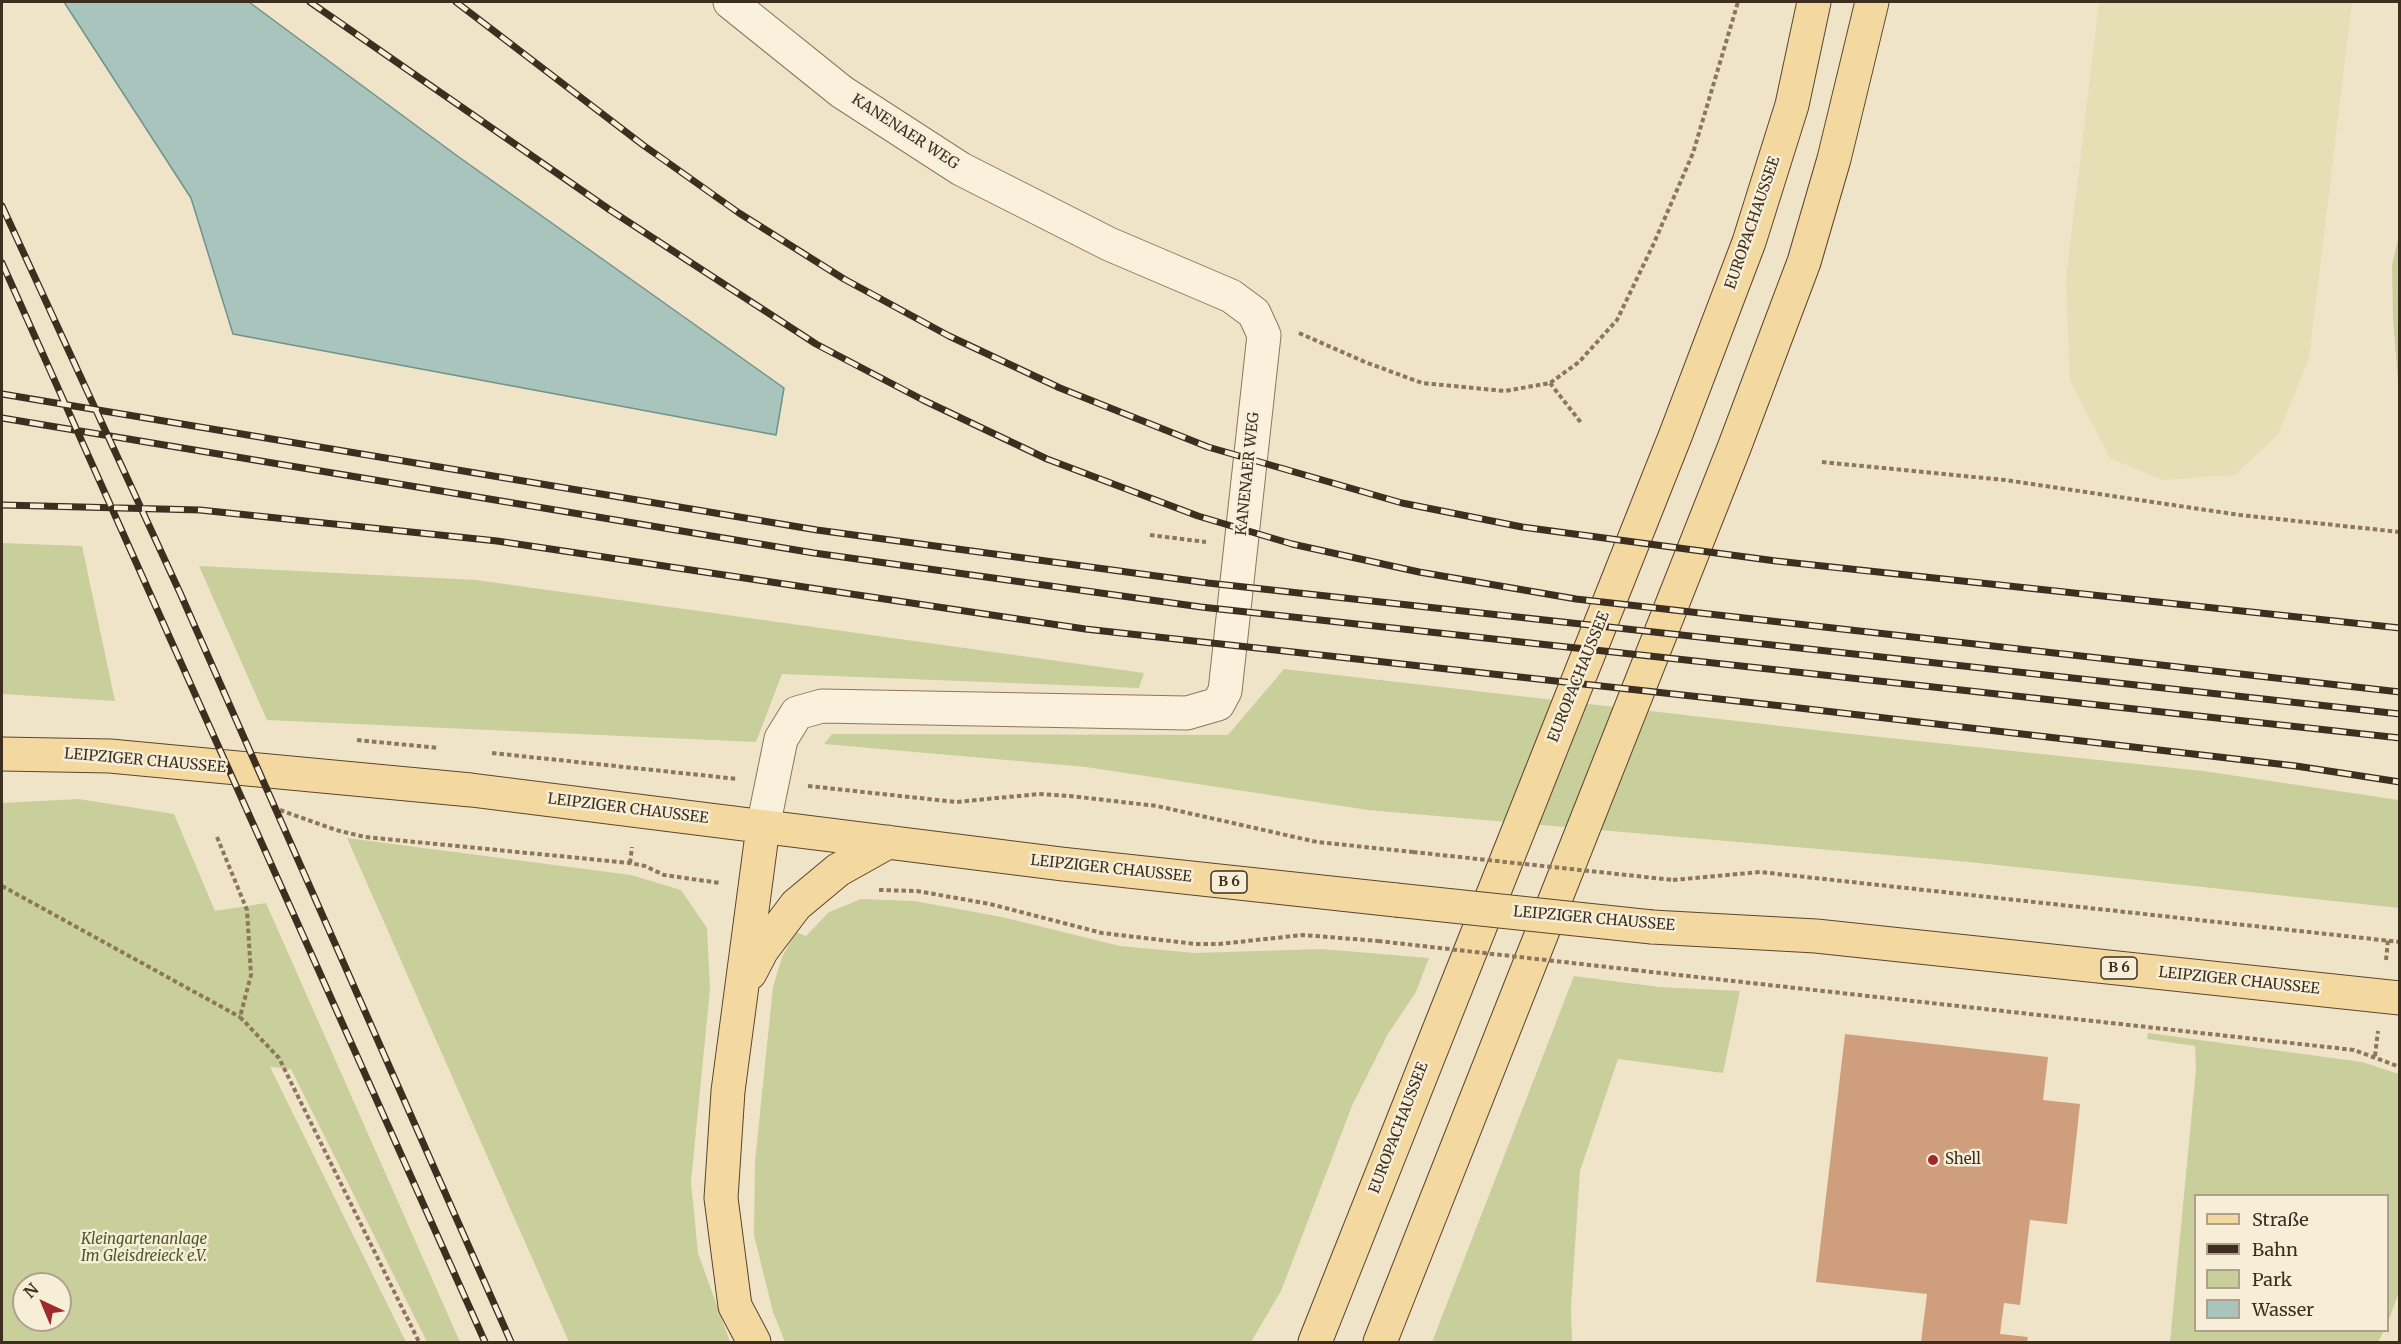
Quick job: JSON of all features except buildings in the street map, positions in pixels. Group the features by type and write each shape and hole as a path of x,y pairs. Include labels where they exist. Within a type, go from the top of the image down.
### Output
{"main road":[{"name":"EUROPACHAUSSEE","path":"1314,1340 1676,434 1749,242 1792,105 1814,2"},
{"path":"1380,1342 1734,448 1804,262 1861,56 1872,2"},
{"name":"LEIPZIGER CHAUSSEE","path":"2,754 110,756 471,790 1074,866 1652,927 1816,936 2400,999"},
{"path":"754,1342 735,1306 721,1198 728,1091 763,826"},
{"path":"743,985 768,942 796,905 838,870 888,842"}],"street":[{"name":"KANENAER WEG","path":"730,2 842,92 962,169 1109,244 1231,296 1254,313 1264,334 1225,691 1218,705 1187,713 822,706 797,713 781,739 763,826"}],"path":[{"path":"1254,313 1365,362 1422,383 1505,391 1550,383 1579,362 1617,320 1654,243 1692,153 1738,2"},
{"path":"1550,383 1582,424"},
{"path":"1822,462 2005,480 2240,515 2400,532"},
{"path":"1150,535 1215,544"},
{"path":"347,740 440,748"},
{"path":"487,753 956,802 1039,794 1070,796 1156,806 1317,842 1673,880 1760,872 2400,942"},
{"path":"268,807 336,830 365,837 630,863 664,875 755,888"},
{"path":"217,837 247,910 251,975 240,1017"},
{"path":"2,886 240,1017 279,1058 419,1342"},
{"path":"871,890 917,891 990,904 1102,933 1196,944 1303,935 1378,941 2354,1050 2400,1067"}],"shaded area":[{"path":"2099,2 2352,2 2309,359 2278,434 2235,475 2163,480 2110,458 2070,380 2066,278"}],"green space":[{"path":"2399,234 2400,395 2393,318 2392,265"},
{"path":"2,543 82,546 115,701 2,694"},
{"path":"199,566 476,580 1144,673 1139,688 782,674 756,742 267,720"},
{"path":"1284,669 1833,732 2203,771 2399,800 2399,908 1969,862 1368,810 1086,767 824,744 832,734 1228,735"},
{"name":"Kleingartenanlage Im Gleisdreieck e.V.","path":"79,799 174,814 215,911 266,903 460,1342 427,1342 291,1069 270,1067 406,1342 2,1342 2,803"},
{"path":"347,838 631,875 681,890 707,928 710,989 691,1182 698,1253 730,1342 569,1342"},
{"path":"861,899 914,901 1002,917 1120,946 1195,953 1322,949 1429,958 1416,992 1388,1034 1352,1106 1281,1291 1251,1342 785,1342 773,1312 754,1235 755,1161 773,987 782,957 796,932 806,936 829,912"},
{"path":"1574,976 1659,987 1740,991 1723,1073 1618,1059 1580,1171 1571,1307 1572,1342 1432,1342"},
{"path":"2148,1033 2362,1062 2399,1074 2399,1292 2389,1319 2389,1194 2194,1194 2194,1332 2383,1332 2378,1342 2170,1342 2196,1069 2195,1046 2147,1039"}],"water":[{"path":"64,2 249,2 456,155 784,388 776,435 233,334 191,198"}],"railway":[{"path":"310,2 610,210 816,344 923,400 1047,459 1198,516 1292,544 1419,572 1576,599 2400,692"},
{"path":"456,2 643,145 739,213 844,279 949,336 1060,388 1208,447 1402,503 1522,527 1776,561 2400,628"},
{"path":"2,206 181,595 511,1342"},
{"path":"2,263 485,1342"},
{"path":"2,394 817,530 1208,583 2400,714"},
{"path":"2,418 814,553 1201,607 2400,738"},
{"path":"2,505 200,510 497,541 1085,629 1782,706 2296,766 2400,782"}],"place":[{"name":"Shell","path":"1933,1160"}]}
